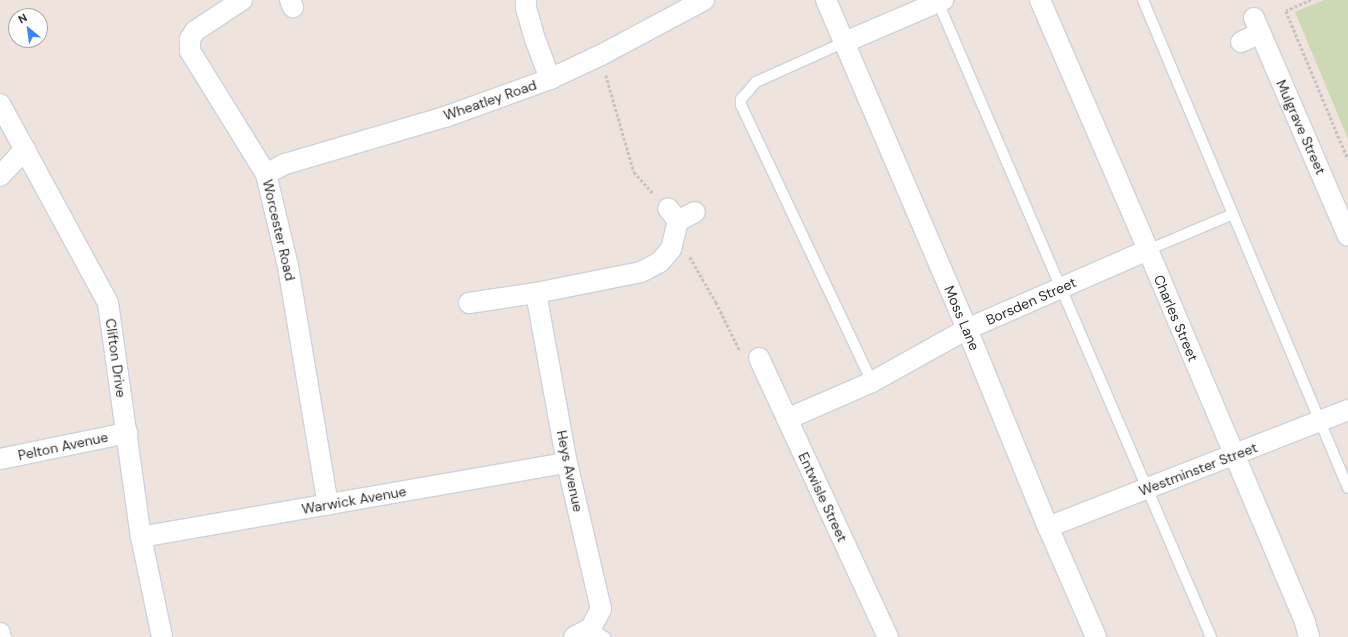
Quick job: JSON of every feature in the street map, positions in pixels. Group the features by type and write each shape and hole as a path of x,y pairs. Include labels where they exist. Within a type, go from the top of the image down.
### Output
{"street":[{"name":"Worcester Road","path":"242,0 195,31 190,39 190,51 266,174 288,266 328,505"},
{"path":"526,0 526,8 535,39 550,79"},
{"name":"Wheatley Road","path":"266,174 285,164 444,117 550,79 601,55 704,0"},
{"name":"Moss Lane","path":"826,0 967,329 1048,527 1096,637"},
{"name":"Charles Street","path":"1040,0 1148,250 1305,622 1309,637"},
{"path":"845,42 941,1"},
{"name":"Mulgrave Street","path":"1241,42 1257,26 1348,236"},
{"name":"Clifton Drive","path":"0,104 108,303 141,538 162,637"},
{"path":"0,176 25,149"},
{"path":"469,303 536,293 641,272 660,262 671,249 680,214"},
{"name":"Borsden Street","path":"787,419 872,382 967,329 1148,250"},
{"name":"Heys Avenue","path":"536,293 567,463 601,609 590,634"},
{"name":"Entwisle Street","path":"759,358 888,637"},
{"name":"Westminster Street","path":"1048,527 1234,456 1348,410"},
{"name":"Pelton Avenue","path":"0,459 127,433"},
{"name":"Warwick Avenue","path":"141,538 567,463"},
{"path":"0,633 1,637"}],"lane":[{"path":"1143,0 1348,488"},
{"path":"941,1 1061,288 1211,637"},
{"path":"845,42 756,82 741,99 741,105 872,382"},
{"path":"1148,250 1233,214"}],"path":[{"path":"1311,0 1286,11 1348,159"},
{"path":"601,55 634,172 680,214"},
{"path":"673,242 686,251 716,302 741,354 759,358"}],"green space":[{"path":"1324,0 1348,0 1348,139 1295,12"}]}
